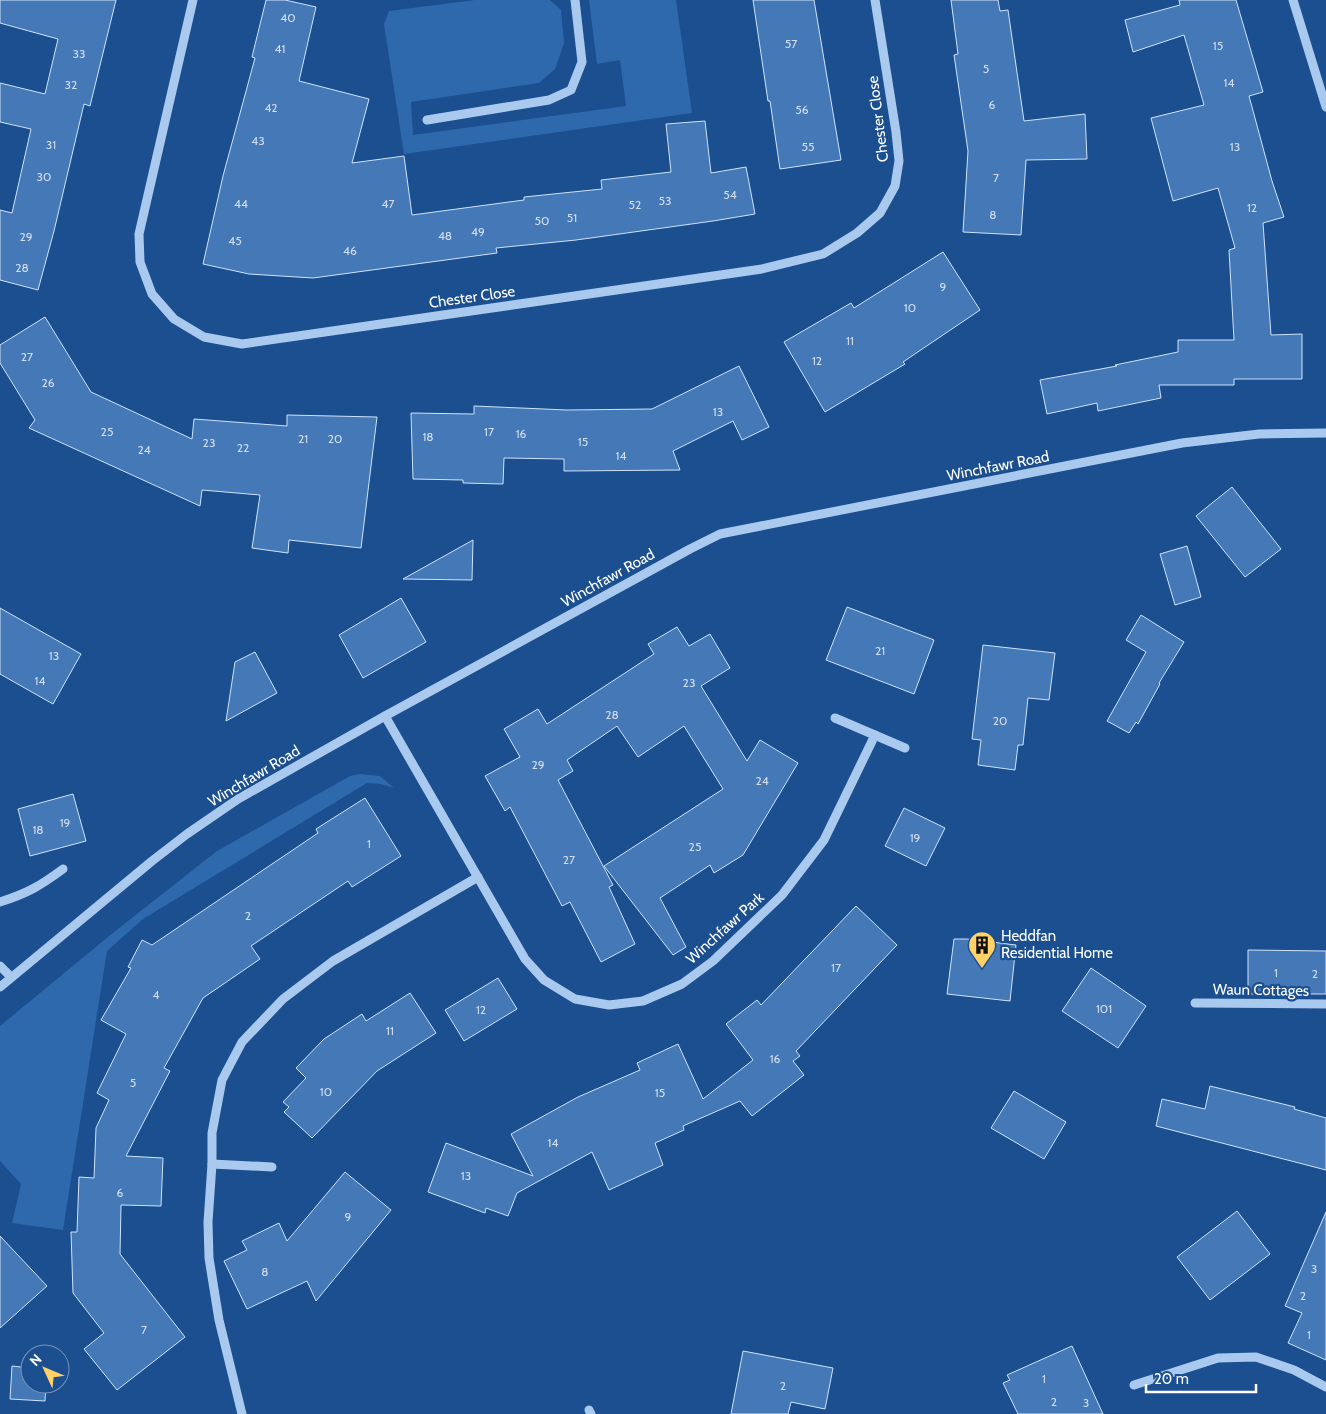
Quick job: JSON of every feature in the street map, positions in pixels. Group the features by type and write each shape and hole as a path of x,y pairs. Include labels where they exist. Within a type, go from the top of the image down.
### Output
{"street":[{"name":"Chester Close","path":"193,0 139,234 140,262 152,294 174,318 204,337 242,344 762,269 823,254 857,233 880,213 895,186 899,161 896,132 875,0"},
{"path":"427,120 549,100 571,90 582,62 575,0"},
{"path":"1293,0 1326,107"},
{"name":"Winchfawr Road","path":"0,987 187,834 238,800 385,716 720,534 1182,444 1260,434 1326,433"},
{"name":"Winchfawr Park","path":"385,716 525,959 544,980 575,999 609,1006 643,1000 682,984 713,961 782,894 824,840 875,735"},
{"path":"836,718 906,748"},
{"path":"0,902 20,896 38,887 63,868"},
{"path":"242,1414 219,1320 209,1258 208,1222 212,1133 222,1080 242,1042 283,999 333,961 478,877"},
{"path":"0,966 11,977"},
{"name":"Waun Cottages","path":"1195,1002 1326,1004"},
{"path":"212,1164 272,1167"},
{"path":"1134,1385 1218,1358 1256,1357 1294,1370 1326,1387"}],"shaded area":[{"path":"475,0 550,0 561,10 564,43 555,69 539,83 411,102 413,135 626,106 620,60 597,64 589,0 676,0 692,113 404,154 384,24 389,11"},
{"path":"360,774 380,776 394,788 381,784 367,783 143,919 107,951 63,1230 12,1223 21,1184 0,1161 0,1026 114,932 217,851 350,776"}],"building":[{"path":"0,0 116,0 90,106 84,104 38,290 0,280 0,210 12,213 31,129 0,122 0,83 45,94 58,39 0,23"},
{"path":"266,0 285,0 316,7 299,81 369,99 352,163 404,156 412,215 524,200 524,197 602,189 601,180 671,172 666,124 705,121 711,173 746,167 755,214 576,240 496,248 497,253 313,278 249,274 203,264 223,176 255,58 252,57"},
{"path":"753,0 814,0 841,160 780,169"},
{"path":"951,0 998,0 1000,11 1008,10 1024,121 1085,114 1087,159 1026,160 1021,235 963,232 968,151 954,55 958,54"},
{"path":"1179,0 1236,0 1263,92 1249,96 1272,181 1284,217 1263,223 1271,335 1302,334 1302,379 1234,379 1234,385 1159,385 1161,398 1098,411 1097,403 1047,414 1040,380 1117,366 1115,365 1178,352 1178,340 1234,340 1229,250 1235,248 1218,188 1173,201 1151,118 1204,105 1184,35 1133,52 1125,20 1180,5"},
{"path":"943,252 980,310 903,362 905,364 825,412 784,342 851,303 854,308"},
{"path":"45,317 91,392 192,439 194,419 287,426 287,415 377,417 361,548 289,540 288,553 252,548 260,495 202,490 200,506 29,428 35,420 0,363 0,345"},
{"path":"739,366 769,427 742,440 733,421 673,451 680,470 564,471 564,459 504,458 503,484 463,483 463,480 413,479 411,413 474,414 474,406 567,410 652,409"},
{"path":"1232,487 1281,549 1245,577 1196,516"},
{"path":"473,540 472,580 403,579"},
{"path":"1187,546 1201,597 1175,605 1160,554"},
{"path":"401,598 426,642 363,678 339,635"},
{"path":"847,607 934,640 914,694 826,660"},
{"path":"0,608 81,654 53,704 0,674"},
{"path":"1141,615 1184,642 1159,683 1138,724 1136,722 1129,733 1107,721 1146,652 1126,640"},
{"path":"677,627 689,646 710,634 730,668 701,686 747,761 760,740 798,763 743,855 714,873 710,865 660,898 686,947 673,955 604,866 723,789 684,726 638,757 617,726 567,760 573,771 558,780 613,885 609,887 635,944 601,962 570,902 562,906 510,807 505,811 485,776 520,757 504,729 538,709 547,724 654,654 648,644"},
{"path":"983,645 1055,653 1049,700 1028,698 1023,745 1018,745 1015,770 978,765 981,740 972,739"},
{"path":"255,652 277,693 226,721 235,662"},
{"path":"73,794 86,841 30,856 18,809"},
{"path":"365,798 401,856 352,887 348,881 251,946 260,959 203,998 164,1068 170,1071 126,1156 163,1158 161,1206 121,1205 120,1254 185,1337 117,1390 84,1349 104,1333 73,1293 71,1232 77,1232 79,1177 94,1178 96,1128 109,1100 97,1093 126,1034 101,1020 131,968 128,967 142,940 152,945 318,833 316,829"},
{"path":"904,808 945,828 926,866 885,846"},
{"path":"856,906 897,945 796,1051 800,1056 793,1061 804,1075 752,1116 740,1101 683,1126 684,1130 655,1143 663,1165 609,1190 592,1152 517,1193 508,1216 486,1208 485,1213 428,1192 446,1143 533,1176 511,1134 578,1097 640,1070 637,1063 678,1044 703,1099 753,1060 726,1024 757,1000 761,1005"},
{"name":"Heddfan Residential Home","path":"954,939 1016,945 1010,1001 947,994"},
{"path":"1248,950 1326,951 1326,994 1248,994"},
{"path":"1091,968 1146,1006 1118,1048 1062,1011"},
{"path":"498,978 517,1009 464,1041 445,1010"},
{"path":"410,993 436,1033 377,1071 312,1138 284,1112 289,1107 283,1102 306,1078 296,1068 324,1039 362,1014 366,1021"},
{"path":"1210,1086 1295,1107 1294,1109 1326,1118 1326,1170 1156,1126 1162,1099 1205,1109"},
{"path":"1014,1091 1066,1122 1044,1159 991,1128"},
{"path":"345,1172 391,1210 316,1301 307,1281 247,1309 224,1261 247,1250 242,1241 279,1223 287,1241"},
{"path":"1237,1211 1270,1254 1210,1300 1177,1257"},
{"path":"1326,1212 1326,1360 1288,1343 1302,1313 1285,1306"},
{"path":"0,1236 47,1286 0,1328"},
{"path":"1072,1346 1103,1414 1018,1414 1003,1383 1010,1380 1007,1375"},
{"path":"743,1351 833,1368 825,1409 791,1402 788,1414 731,1414"},
{"path":"12,1366 20,1367 20,1394 45,1394 45,1401 10,1399"}],"place":[{"name":"Heddfan Residential Home","path":"982,969"}]}
